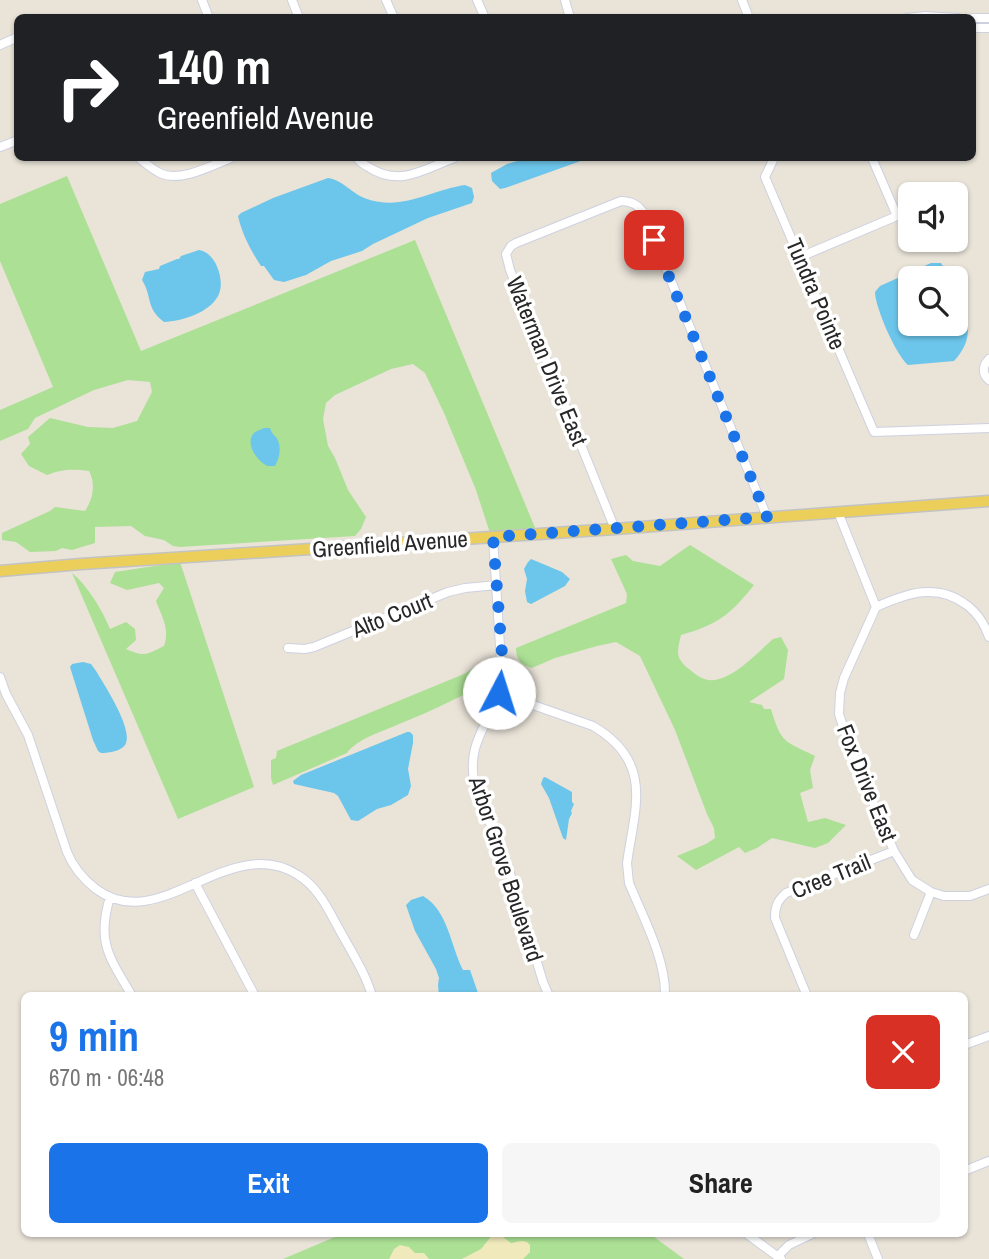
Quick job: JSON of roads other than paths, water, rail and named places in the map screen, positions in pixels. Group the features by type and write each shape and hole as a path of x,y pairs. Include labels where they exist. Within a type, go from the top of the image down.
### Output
{"main road":[{"name":"Greenfield Avenue","path":"0,571 989,501"}],"street":[{"path":"143,161 165,176 185,175 223,161"},
{"path":"359,161 374,171 391,177 407,176 446,161"},
{"name":"Tundra Pointe","path":"773,161 765,177 874,432 989,428"},
{"path":"800,257 897,216 873,161"},
{"name":"Waterman Drive East","path":"615,529 506,254 511,246 621,201 631,202 641,209 767,517"},
{"path":"989,359 983,369 989,380"},
{"path":"838,512 876,607 912,593 937,592 958,599 972,610 983,623 989,637"},
{"name":"Arbor Grove Boulevard","path":"493,537 503,667 499,693 474,749 472,775 508,867 547,992"},
{"name":"Alto Court","path":"288,648 314,647 457,589 497,585"},
{"name":"Fox Drive East","path":"876,607 844,678 839,693 839,715 894,851 912,880 931,892"},
{"path":"0,677 28,735 70,859 85,880 110,897 130,901 148,900 167,895 228,869 252,864 273,864 298,875 313,887 361,968 370,992"},
{"path":"499,693 593,726 615,742 630,764 635,775 638,799 627,872 662,964 665,992"},
{"name":"Cree Trail","path":"805,992 775,918 775,910 781,897 894,851"},
{"path":"195,883 253,992"},
{"path":"914,935 931,892 961,897 989,889"},
{"path":"110,897 104,919 106,947 130,992"},
{"path":"968,1044 989,1036"},
{"path":"968,1169 989,1161"},
{"path":"751,1237 779,1258 789,1245 806,1237"},
{"path":"869,1237 878,1259"}],"water":[{"path":"517,161 581,161 500,189 492,181 491,173"},
{"path":"328,178 338,181 362,197 380,202 405,201 465,185 472,188 474,197 472,203 428,218 362,251 331,261 306,275 284,282 274,280 254,254 244,236 238,216 273,198"},
{"path":"199,250 210,256 218,268 221,283 218,296 208,307 194,315 164,322 152,307 142,280 145,272 159,269 181,256"},
{"path":"941,263 943,266 924,266"},
{"path":"898,278 898,336 967,336 954,361 908,365 903,360 878,308 875,292 880,286"},
{"path":"264,428 270,428 279,444 275,466 264,464 251,447 251,437"},
{"path":"531,559 562,572 570,579 565,586 531,604 527,602 524,569"},
{"path":"83,662 91,664 96,671 122,717 127,736 126,743 119,750 101,753 93,740 70,667"},
{"path":"407,732 413,735 408,769 411,786 408,795 358,821 351,820 334,793 294,784 293,781 301,775"},
{"path":"545,777 572,792 574,804 566,840 541,784"},
{"path":"423,896 438,910 463,970 470,970 478,992 439,992 436,969 415,931 406,905"}]}
